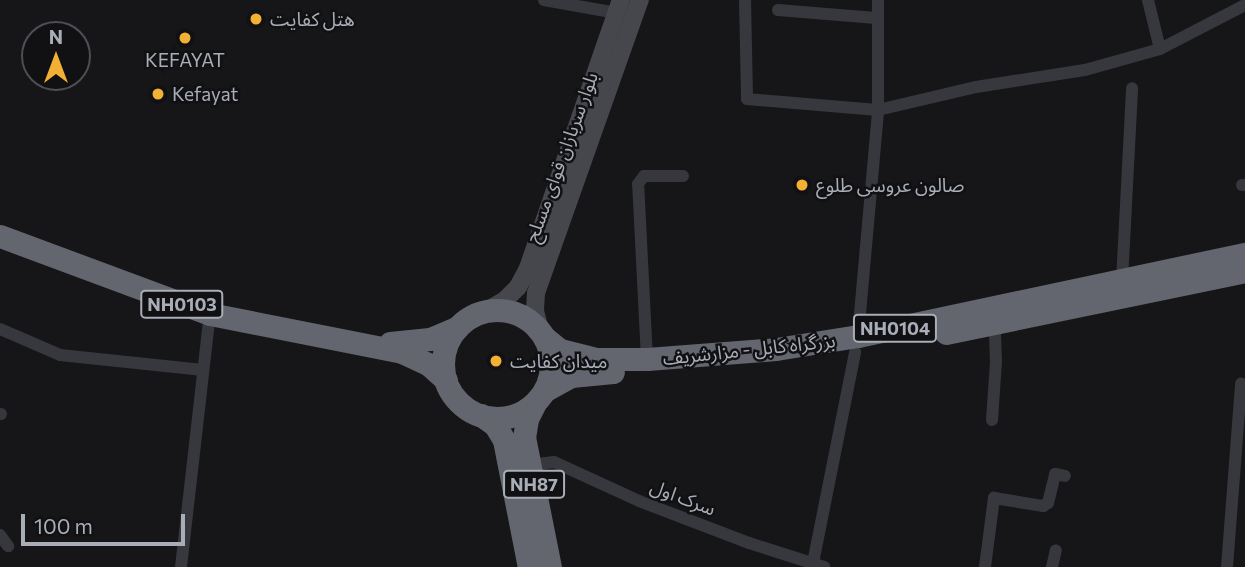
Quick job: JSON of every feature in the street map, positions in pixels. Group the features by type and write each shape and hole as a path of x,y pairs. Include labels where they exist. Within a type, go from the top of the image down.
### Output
{"highway":[{"name":"NH0103","path":"0,236 210,314 372,343 412,343 430,339 458,327"},
{"name":"بزرگراه کابل - مزارشریف","path":"539,397 571,376 587,373 735,367 856,344 1245,254"},
{"name":"بزرگراه کابل - مزارشریف","path":"542,334 560,350 576,357 647,359 856,344 995,324 1245,271"},
{"path":"486,311 516,313 542,334 551,355 551,374 539,397 510,416 481,415 460,402 446,380 445,352 458,327 486,311"},
{"name":"NH0103","path":"372,343 428,364 446,380"},
{"name":"NH87","path":"539,397 527,419 524,436 550,567"},
{"name":"NH87","path":"481,415 495,425 504,440 529,567"}],"main road":[{"name":"بلوار سربازان قوای مسلح","path":"542,334 535,311 536,293 640,0"},
{"name":"بلوار سربازان قوای مسلح","path":"486,311 505,300 518,288 528,268 619,6"}],"street":[{"path":"544,0 619,6"},
{"path":"745,0 747,99 878,110 976,87 1085,70 1160,50 1245,5"},
{"path":"818,565 856,344 878,110 878,0"},
{"path":"1148,0 1160,50"},
{"path":"778,10 876,18"},
{"path":"1122,281 1132,88"},
{"path":"647,359 639,179 644,176 683,176"},
{"path":"181,567 210,314"},
{"path":"992,420 996,362 995,324"},
{"path":"0,328 60,355 203,370"},
{"path":"1227,567 1241,384"},
{"name":"سرک اول","path":"530,465 554,461 639,501 749,543 818,565"},
{"path":"985,567 994,498 1043,506 1048,503 1055,474 1065,476"},
{"path":"1052,567 1056,550"}],"place":[{"name":"هتل کفایت","path":"256,19"},
{"name":"KEFAYAT","path":"185,38"},
{"name":"Kefayat","path":"158,94"},
{"name":"صالون عروسی طلوع","path":"802,185"},
{"name":"میدان کفایت","path":"496,361"}]}
